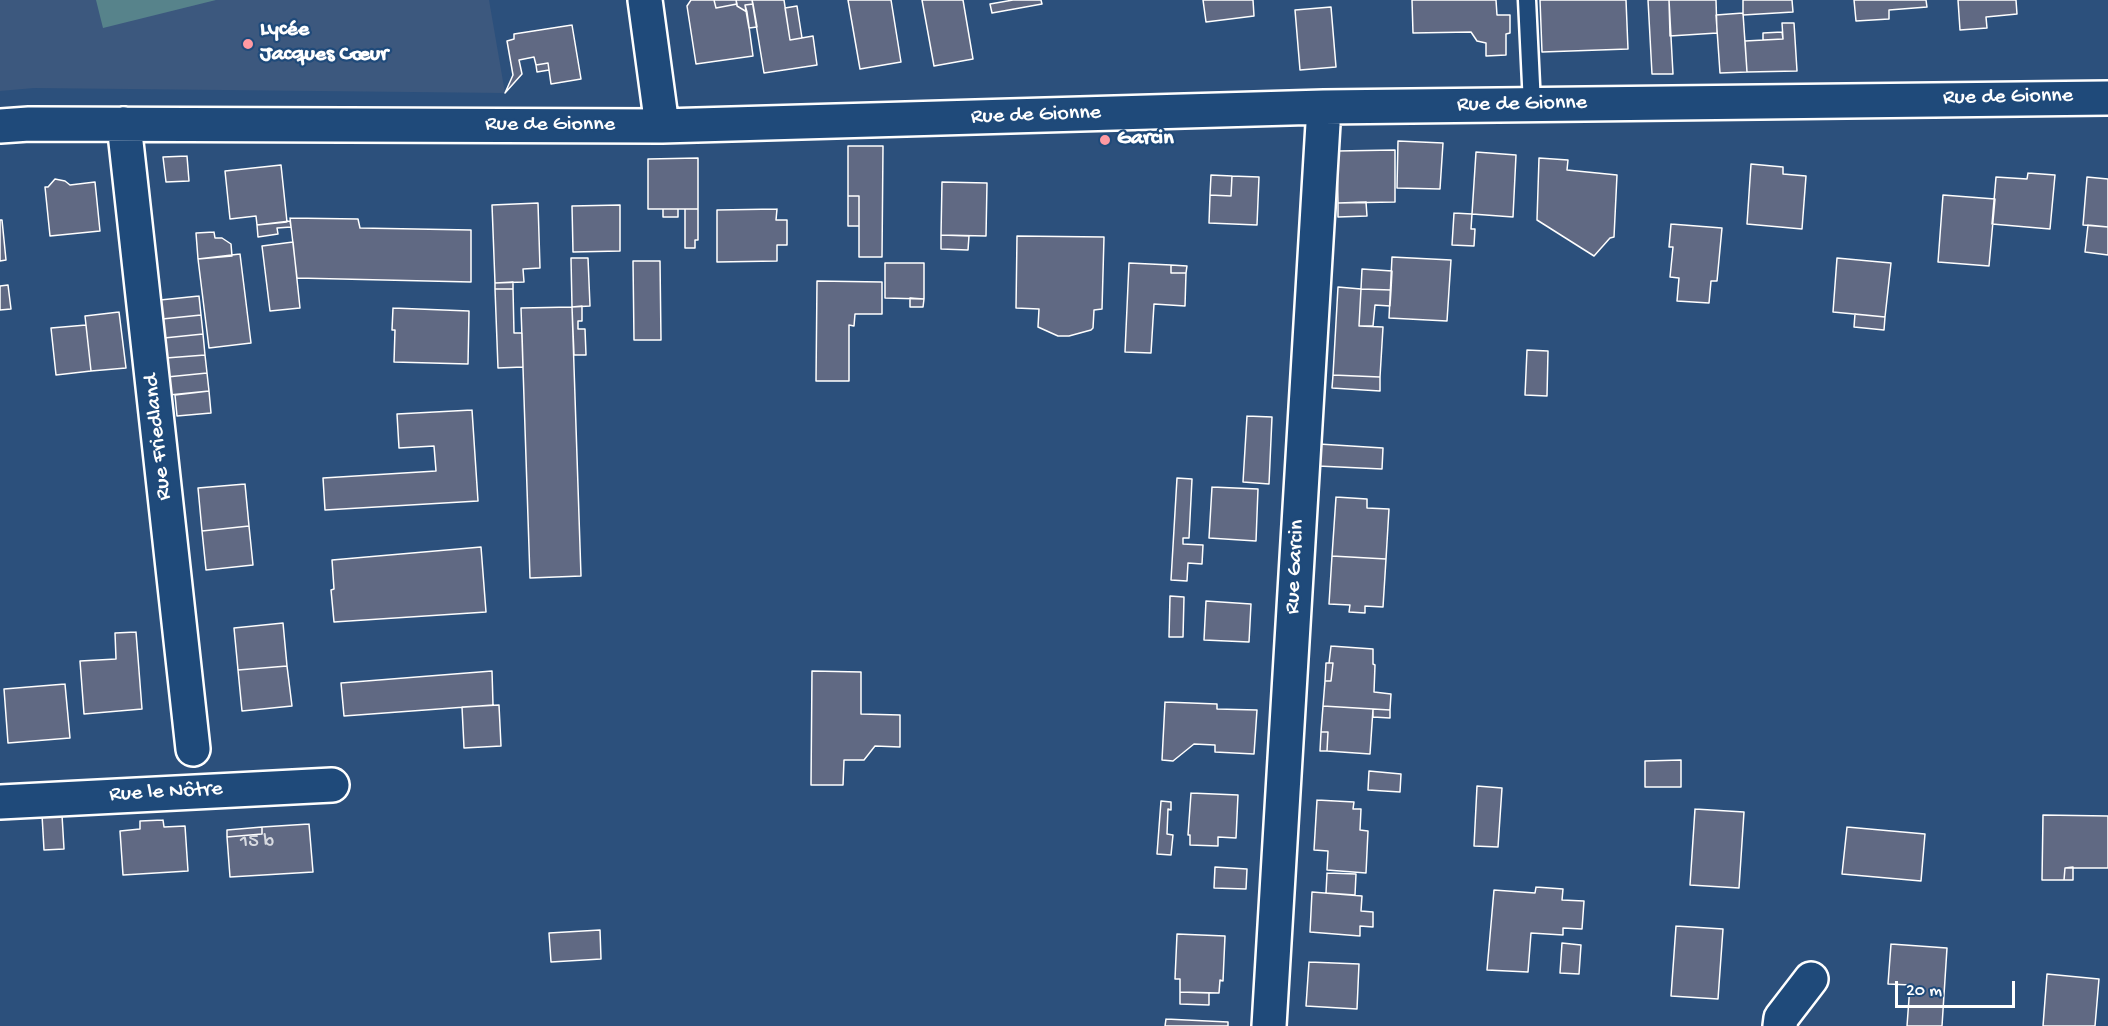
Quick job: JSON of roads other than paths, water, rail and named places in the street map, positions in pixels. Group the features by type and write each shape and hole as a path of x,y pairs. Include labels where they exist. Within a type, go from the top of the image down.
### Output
{"street":[{"path":"645,0 662,126"},
{"name":"Rue de Gionne","path":"0,126 124,124 662,126 1324,107 2108,98"},
{"name":"Rue Garcin","path":"1269,1026 1324,107"},
{"name":"Rue Friedland","path":"124,124 193,749"},
{"name":"Rue le Nôtre","path":"0,802 332,784"},
{"path":"1780,1026 1781,1018 1811,978"}],"lane":[{"path":"1527,0 1532,105"}],"place":[{"name":"Lycée Jacques Cœur","path":"248,44"},
{"name":"Garcin","path":"1105,140"}]}
